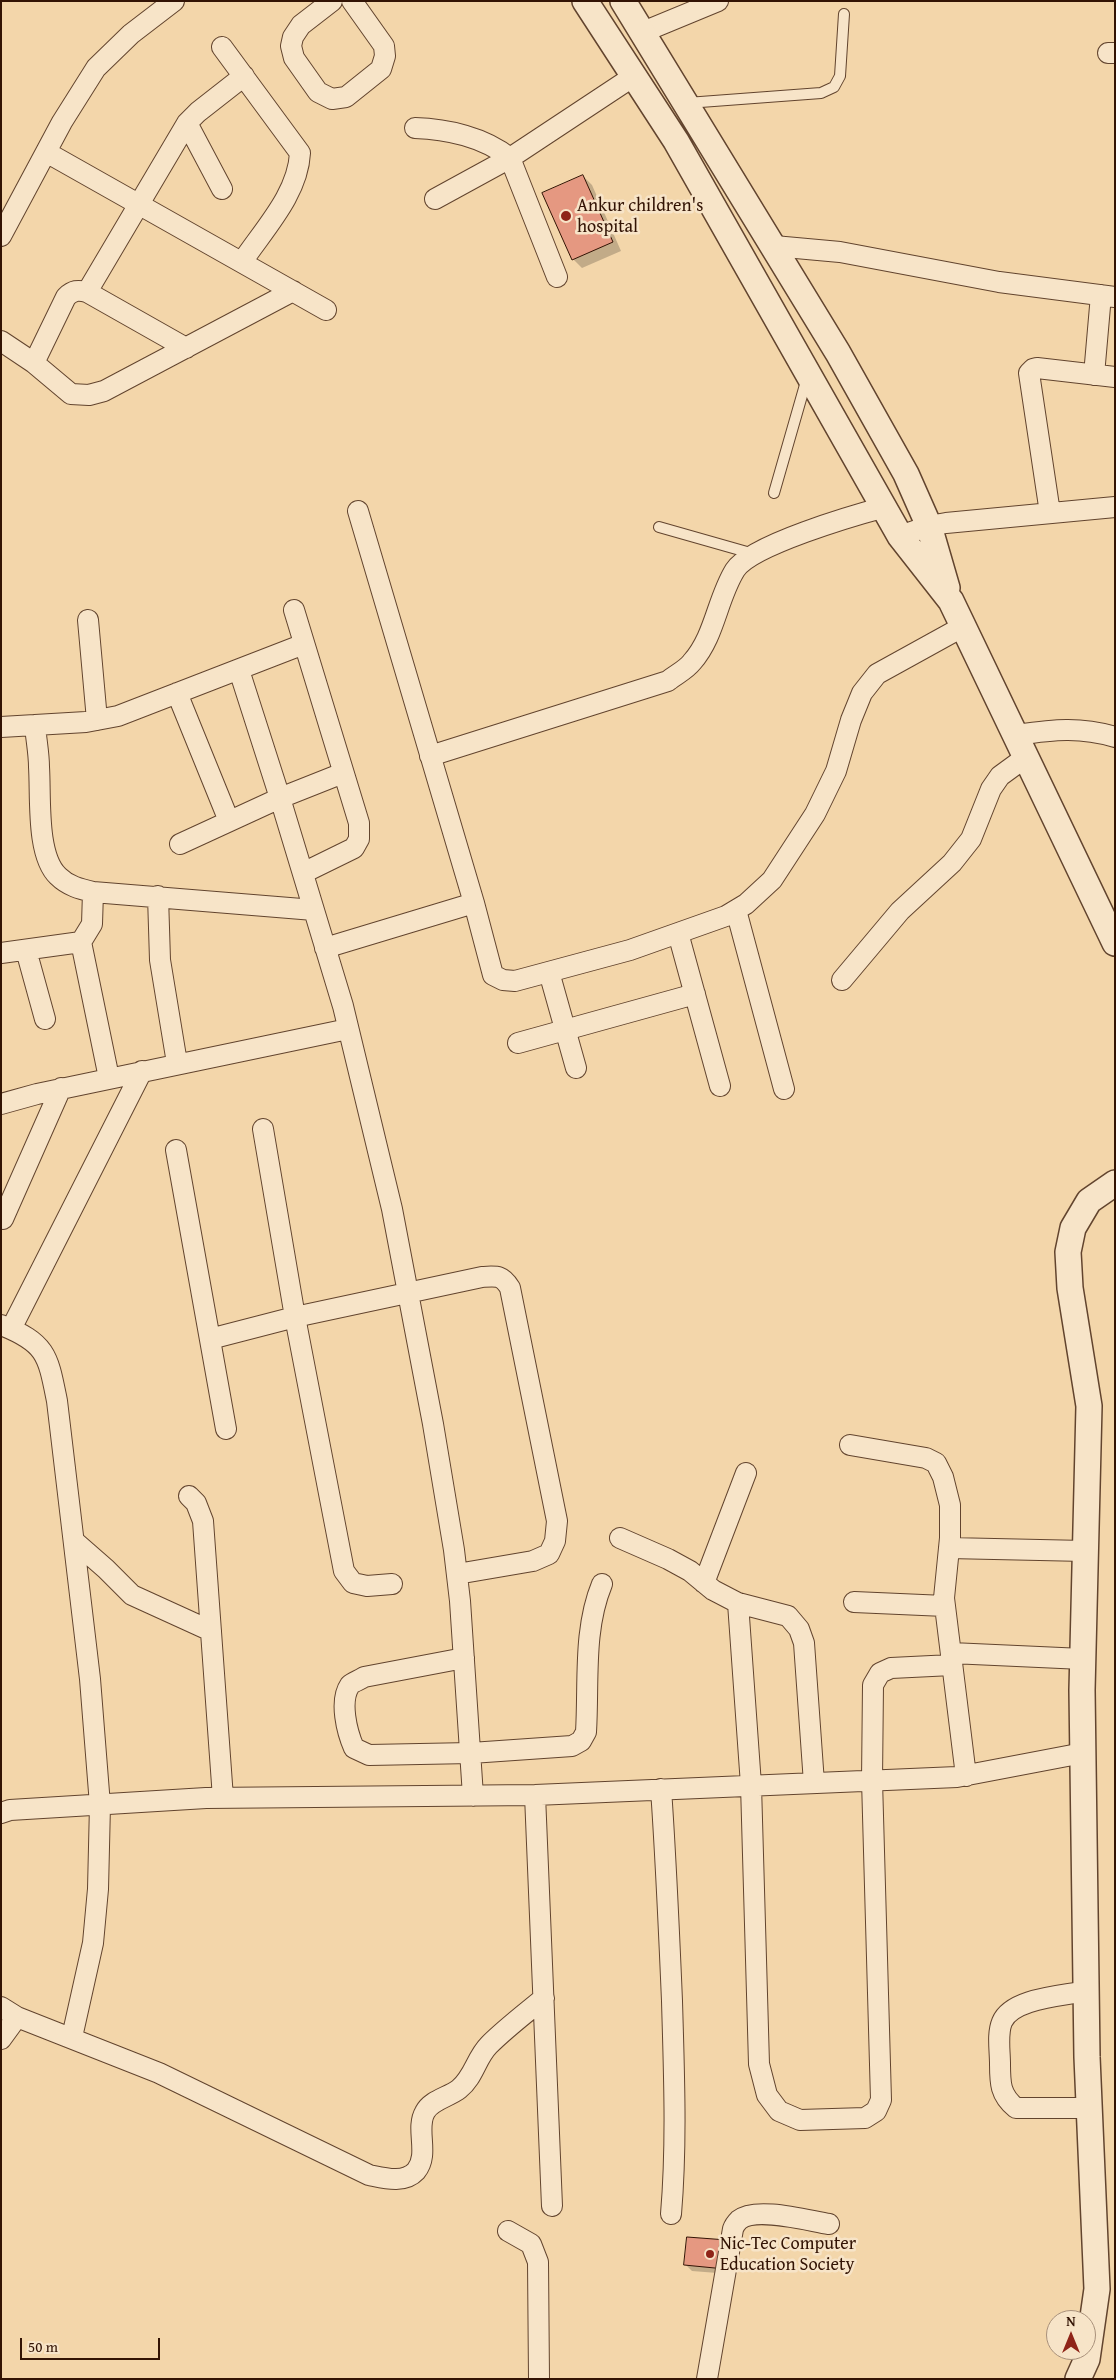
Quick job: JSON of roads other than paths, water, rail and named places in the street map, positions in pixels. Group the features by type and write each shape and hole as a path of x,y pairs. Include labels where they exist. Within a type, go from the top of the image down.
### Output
{"street":[{"path":"1,236 62,122 96,68 131,34 174,1"},
{"path":"332,1 301,25 293,36 291,46 294,58 318,92 332,99 346,98 381,68 385,56 384,46 352,1"},
{"path":"585,1 676,141 900,536 951,601 1115,943"},
{"path":"623,1 774,246 838,353 906,474 929,526 951,601"},
{"path":"643,32 718,1"},
{"path":"222,47 300,153 299,169 293,187 242,262"},
{"path":"87,292 187,123 244,76"},
{"path":"434,199 510,158 634,76"},
{"path":"187,123 222,189"},
{"path":"415,128 432,128 481,141 495,146 510,158 557,277"},
{"path":"46,152 326,310"},
{"path":"774,246 840,252 999,282 1108,296 1094,375"},
{"path":"34,363 66,297 71,292 78,290 87,292 186,348"},
{"path":"1,341 34,363 71,394 89,395 104,391 293,291"},
{"path":"1050,513 1028,373 1033,368 1037,368 1115,377"},
{"path":"430,756 668,681 692,663 709,636 725,591 736,568 754,554 825,524 885,507"},
{"path":"900,536 929,526 1115,507"},
{"path":"358,511 474,903 493,975 503,980 515,981 630,950 726,916 746,904 772,880 815,814 836,771 851,720 862,693 877,674 964,626"},
{"path":"294,610 359,823 359,839 354,848 303,872"},
{"path":"88,620 97,720"},
{"path":"1,727 97,720 118,716 304,644"},
{"path":"239,670 303,872 348,1029 392,1209 433,1424 457,1574 473,1796"},
{"path":"177,694 229,821"},
{"path":"35,725 44,846 48,862 57,876 71,886 93,892 314,910"},
{"path":"842,980 900,911 952,863 971,839 991,789 1021,746 1063,729 1094,730 1115,737"},
{"path":"180,844 280,798 343,773"},
{"path":"93,892 92,924 81,942 109,1078"},
{"path":"158,896 160,960 177,1063"},
{"path":"325,948 474,903"},
{"path":"736,910 784,1089"},
{"path":"678,933 720,1086"},
{"path":"1,953 81,942"},
{"path":"26,950 45,1019"},
{"path":"549,972 576,1068"},
{"path":"518,1043 694,994"},
{"path":"1,1104 61,1088 348,1029"},
{"path":"72,2037 93,1943 98,1889 100,1805 90,1679 57,1401 50,1364 43,1349 34,1341 6,1327 142,1071"},
{"path":"3,1219 61,1088"},
{"path":"263,1129 295,1317 344,1571 353,1583 367,1586 392,1584"},
{"path":"176,1150 226,1429"},
{"path":"1078,2379 1087,2359 1097,2289 1089,2108 1083,1753 1083,1659 1089,1406 1070,1288 1068,1252 1073,1228 1090,1201 1115,1183"},
{"path":"210,1338 295,1317 482,1277 498,1276 504,1278 510,1288 557,1521 555,1541 549,1554 533,1560 457,1574"},
{"path":"850,1445 926,1458 936,1463 944,1477 950,1505 945,1606 966,1776"},
{"path":"704,1583 746,1473"},
{"path":"189,1496 196,1503 203,1521 223,1798"},
{"path":"620,1538 668,1559 738,1603 788,1616 799,1629 804,1643 814,1782"},
{"path":"74,1541 132,1595 211,1631"},
{"path":"949,1548 1085,1551"},
{"path":"464,1658 364,1677 351,1684 345,1698 348,1734 354,1748 369,1755 470,1753 572,1746 581,1740 586,1732 590,1628 596,1600 602,1584"},
{"path":"854,1602 945,1606"},
{"path":"738,1603 751,1785 759,2064 767,2095 779,2111 800,2120 866,2118 876,2111 881,2100 872,1780 873,1685 880,1673 891,1668 952,1659 1083,1659"},
{"path":"1,1813 10,1810 223,1798 535,1795 966,1776 1083,1753"},
{"path":"662,1789 676,2110 676,2154 671,2214"},
{"path":"535,1795 552,2206"},
{"path":"1086,1991 1034,2001 1015,2007 1003,2020 1000,2033 1000,2088 1006,2100 1016,2108 1089,2108"},
{"path":"1,2039 9,2012 159,2073 369,2174 387,2179 406,2178 415,2171 422,2160 422,2122 424,2112 431,2105 459,2089 472,2075 488,2046 544,1998"},
{"path":"707,2379 732,2229 739,2220 751,2215 770,2215 830,2224"},
{"path":"508,2231 531,2244 538,2262 539,2379"}],"lane":[{"path":"687,103 821,93 834,87 840,76 844,14"},
{"path":"774,493 808,373"},
{"path":"659,527 754,554"}],"place":[{"name":"Ankur children's hospital","path":"566,216"},
{"name":"Nic-Tec Computer Education Society","path":"710,2254"}]}
